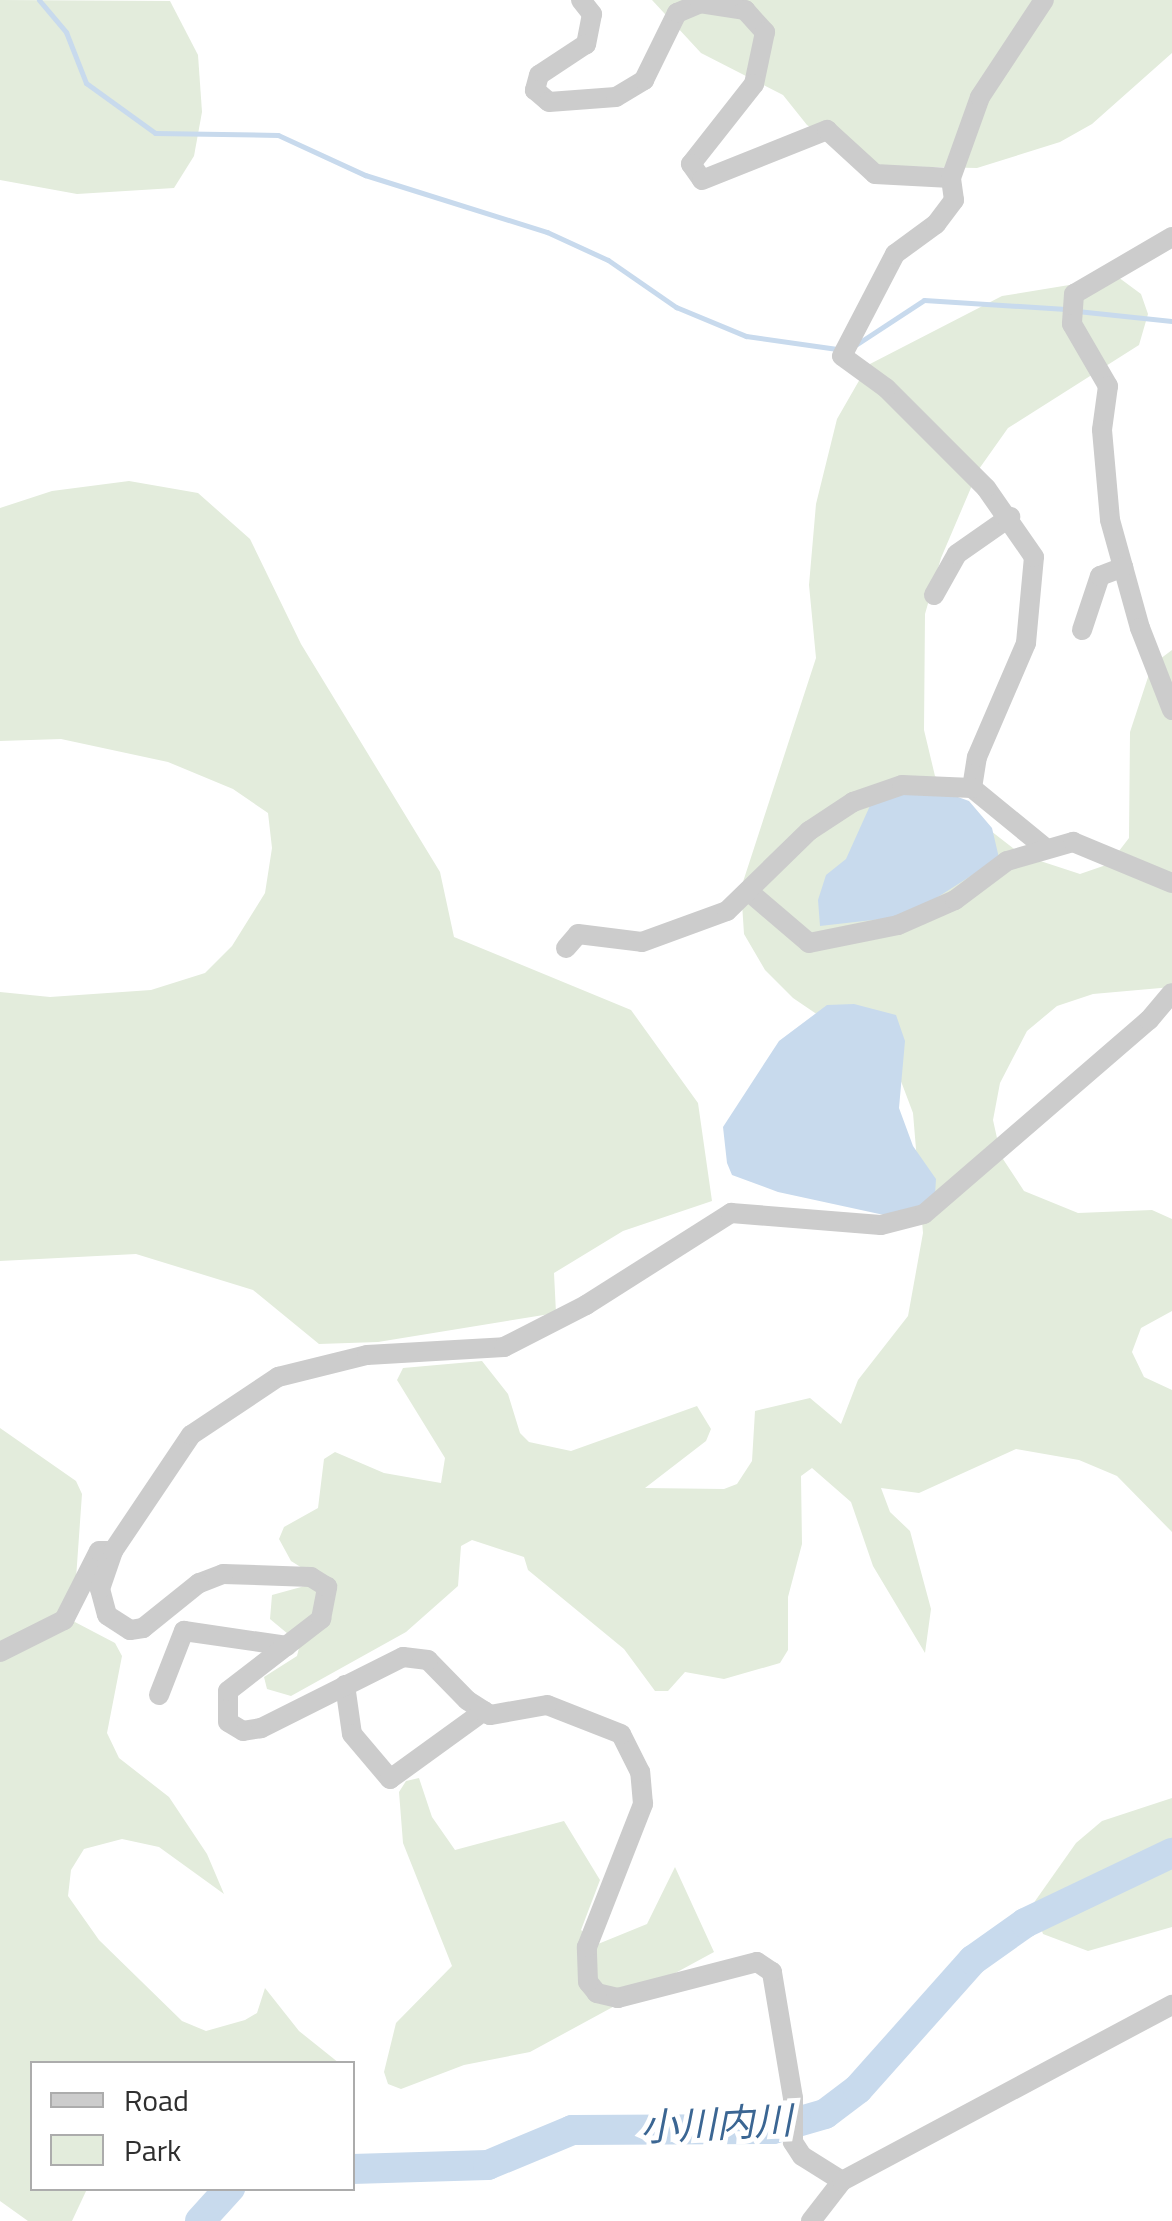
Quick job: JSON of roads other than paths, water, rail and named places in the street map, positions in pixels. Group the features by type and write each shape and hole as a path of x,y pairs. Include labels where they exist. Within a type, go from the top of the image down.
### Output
{"street":[{"path":"581,0 592,14 586,44 539,75 535,90 549,102 616,97 644,80 678,13 700,3 746,10 766,32 754,84 690,164 702,180 827,130 875,174 951,178"},
{"path":"972,788 977,757 1026,642 1034,557 1010,517 886,388 842,356 895,254 936,224 954,200 951,178 980,96 1044,0"},
{"path":"1172,237 1074,294 1072,324 1108,386 1102,430 1110,520 1123,567 1166,674 1172,710"},
{"path":"934,595 957,554 1010,517"},
{"path":"1082,630 1100,576 1123,567"},
{"path":"566,948 578,934 642,942 678,934 728,912 809,831 853,802 902,785 972,788 1044,846"},
{"path":"748,891 808,943 898,925 1044,846 1073,842 1099,848 1172,883"},
{"path":"842,2180 802,2156 793,2132 793,2098 779,1987 757,1962 618,1998 597,1993 588,1982 587,1946 643,1804 640,1772 621,1734 547,1705 505,1714 484,1710 428,1660 403,1656 261,1728 242,1731 228,1722 228,1691 321,1619 328,1587 312,1577 222,1574 200,1583 143,1628 130,1630 108,1616 101,1601 113,1550 192,1436 278,1377 367,1355 504,1347 586,1305 731,1213 881,1225 924,1214 1148,1020 1172,992"},
{"path":"0,1652 64,1620 99,1551 113,1550"},
{"path":"159,1695 184,1631 287,1646"},
{"path":"344,1685 352,1734 390,1779 484,1710"},
{"path":"811,2221 842,2180 1168,2002"}],"water":[{"path":"930,787 969,801 992,828 999,858 908,916 820,926 818,900 826,875 846,859 873,799"},
{"path":"854,1004 896,1015 905,1041 899,1108 913,1146 936,1179 935,1195 919,1208 884,1215 778,1192 732,1175 727,1163 723,1127 779,1041 827,1005"}],"waterway":[{"path":"39,0 66,32 86,83 155,133 278,135 365,175 547,232 608,260 676,307 746,336 837,349"},
{"path":"857,344 924,300 1066,309"},
{"path":"1077,311 1172,321"},
{"name":"小川内川","path":"355,2169 488,2165 572,2130 773,2129 825,2114 858,2089 973,1960 1025,1923 1172,1853"},
{"name":"小川内川","path":"200,2221 227,2191"}]}
